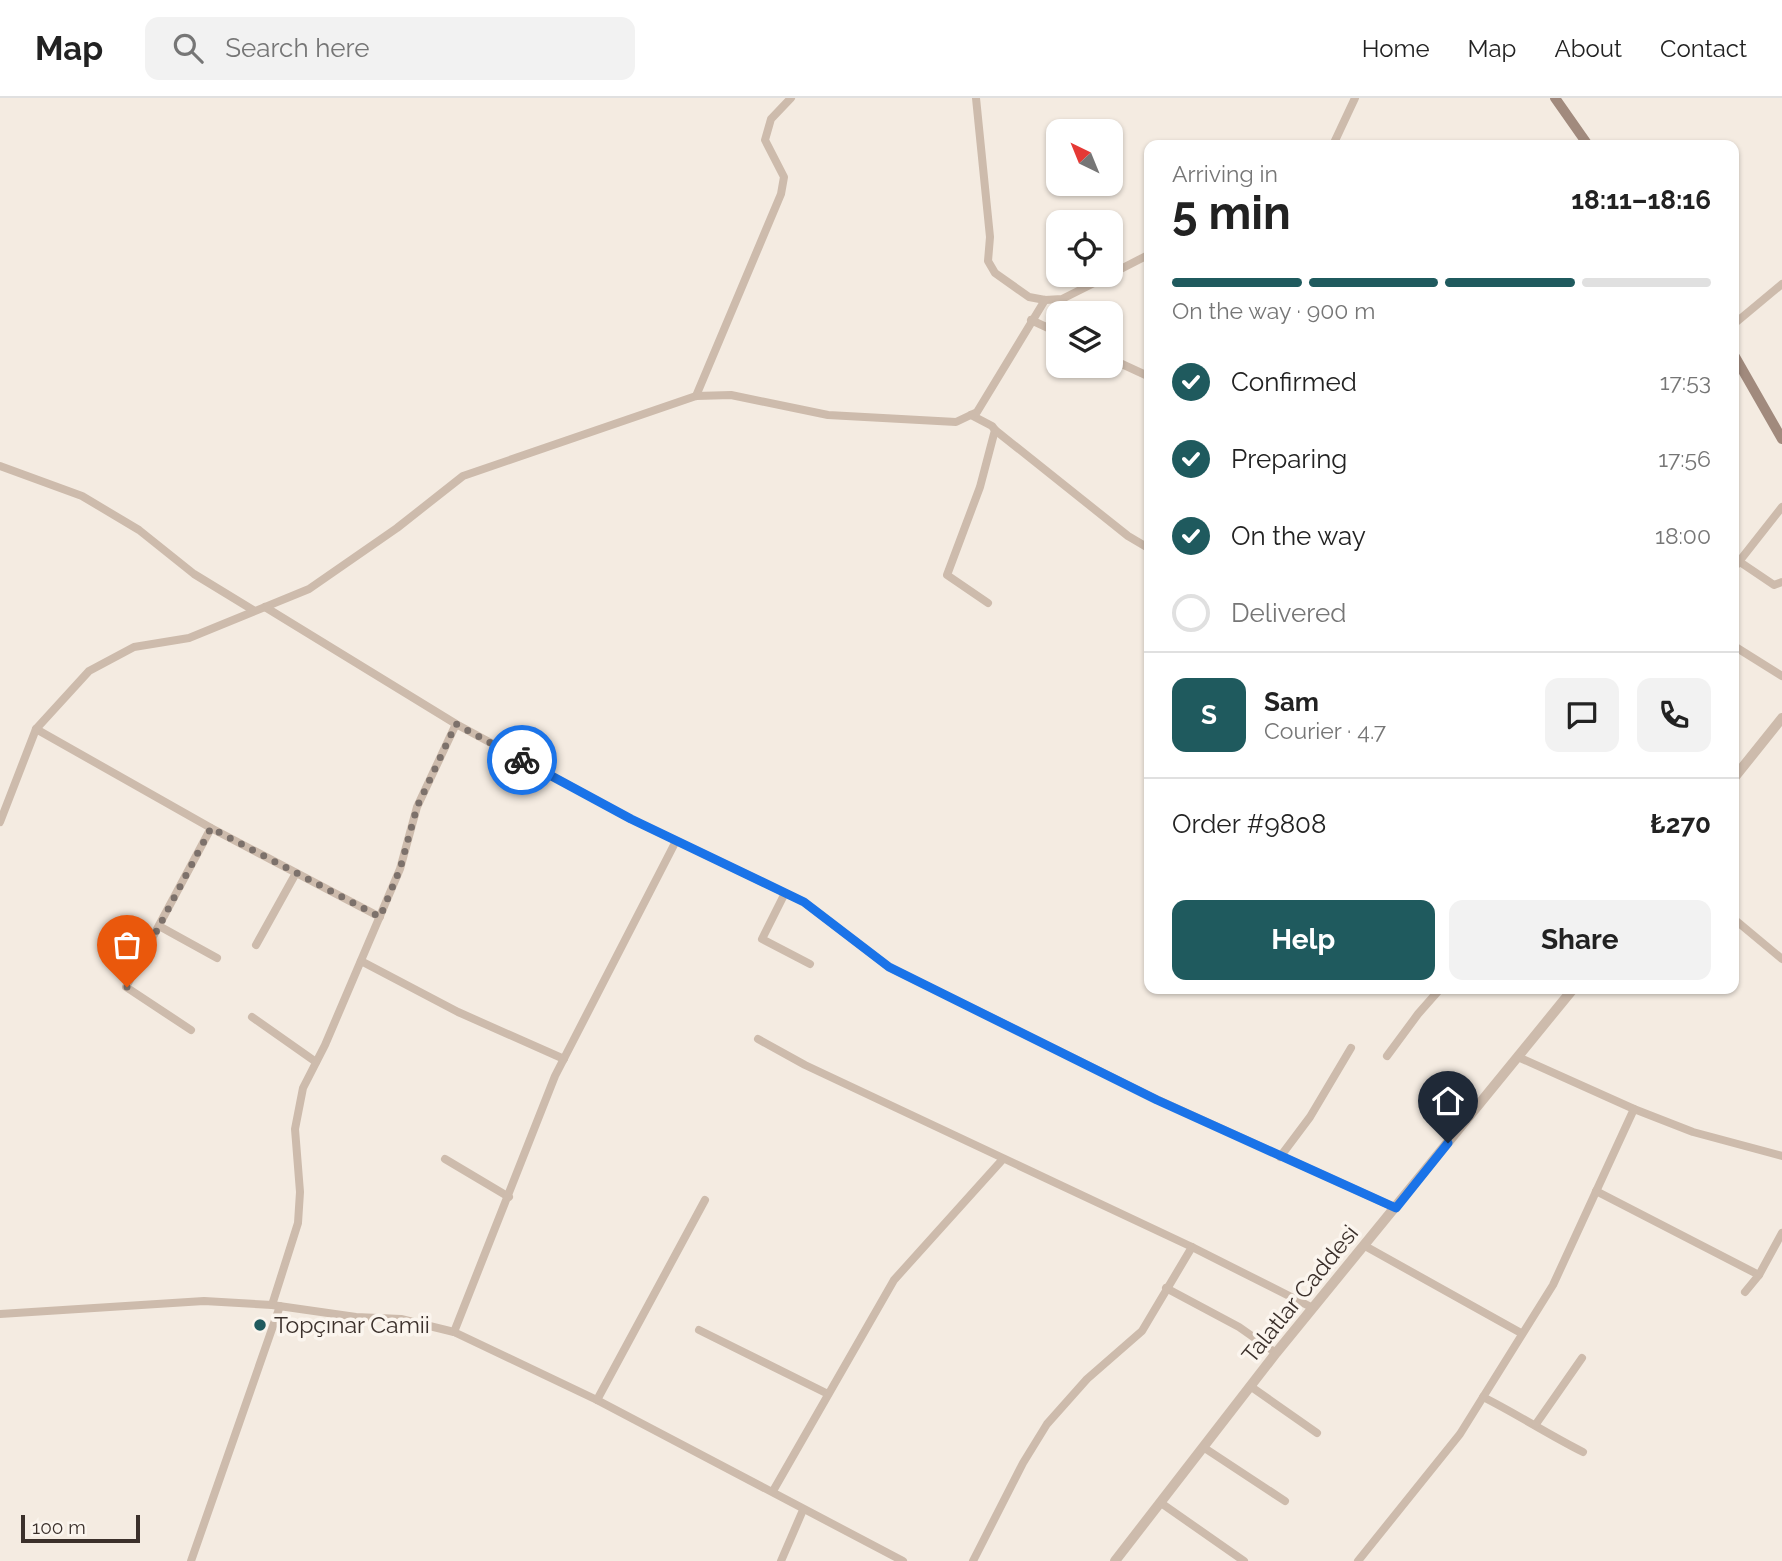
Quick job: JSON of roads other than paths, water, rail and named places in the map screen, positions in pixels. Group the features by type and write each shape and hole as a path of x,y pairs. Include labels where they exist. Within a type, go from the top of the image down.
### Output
{"main road":[{"path":"1555,98 1584,140"},
{"path":"1739,364 1782,439"}],"street":[{"path":"696,396 781,194 784,177 765,141 771,119 791,98"},
{"path":"976,98 990,237 988,261 995,273 1029,297 1062,299 1085,287"},
{"path":"1335,140 1355,98"},
{"path":"1123,268 1144,257"},
{"path":"1739,320 1782,284"},
{"path":"0,822 36,729 89,671 134,647 189,638 309,589 397,528 463,476 696,396 731,395 828,415 956,422 978,412 1045,300"},
{"path":"1031,320 1046,327"},
{"path":"1123,365 1144,374"},
{"path":"971,415 992,426 1128,536 1144,545"},
{"path":"988,603 947,575 980,487 995,430"},
{"path":"0,466 82,496 139,530 194,574 253,610"},
{"path":"1739,558 1782,508"},
{"path":"1739,564 1774,585 1782,582"},
{"path":"265,607 456,724 676,841 804,902 889,967 1157,1100 1396,1208"},
{"path":"1739,649 1782,676"},
{"path":"1739,772 1781,720"},
{"path":"191,1561 276,1306 298,1223 300,1192 295,1129 303,1088 380,917 400,869 417,807 456,724"},
{"path":"36,729 211,828 380,917"},
{"path":"191,1030 127,987 211,828"},
{"path":"454,1332 564,1059 676,841"},
{"path":"256,945 296,873"},
{"path":"785,893 762,939 810,964"},
{"path":"1739,923 1782,959"},
{"path":"159,926 217,958"},
{"path":"361,961 458,1012 564,1059"},
{"path":"1387,1056 1436,994"},
{"name":"Talatlar Caddesi","path":"1115,1561 1276,1353 1567,994"},
{"path":"252,1017 316,1062"},
{"path":"758,1040 805,1065 1192,1247 1313,1308"},
{"path":"1280,1157 1310,1117 1352,1048"},
{"path":"1518,1057 1634,1109 1693,1132 1782,1156"},
{"path":"1358,1561 1460,1434 1553,1285 1634,1109"},
{"path":"444,1159 509,1198"},
{"path":"773,1491 894,1280 1003,1159"},
{"path":"1595,1191 1759,1275"},
{"path":"597,1400 705,1200"},
{"path":"1745,1292 1759,1275 1782,1233"},
{"path":"1365,1245 1521,1333"},
{"path":"973,1561 1023,1463 1047,1424 1087,1379 1142,1331 1192,1247"},
{"path":"1166,1288 1239,1327 1276,1353"},
{"path":"0,1314 204,1301 401,1320 454,1332 597,1400 903,1561"},
{"path":"699,1330 828,1394"},
{"path":"1536,1424 1582,1358"},
{"path":"1250,1386 1317,1433"},
{"path":"1483,1398 1536,1424 1557,1439 1583,1452"},
{"path":"1203,1447 1285,1501"},
{"path":"1161,1503 1244,1561"},
{"path":"781,1561 803,1510"}],"place":[{"name":"Topçınar Camii","path":"260,1325"}]}
